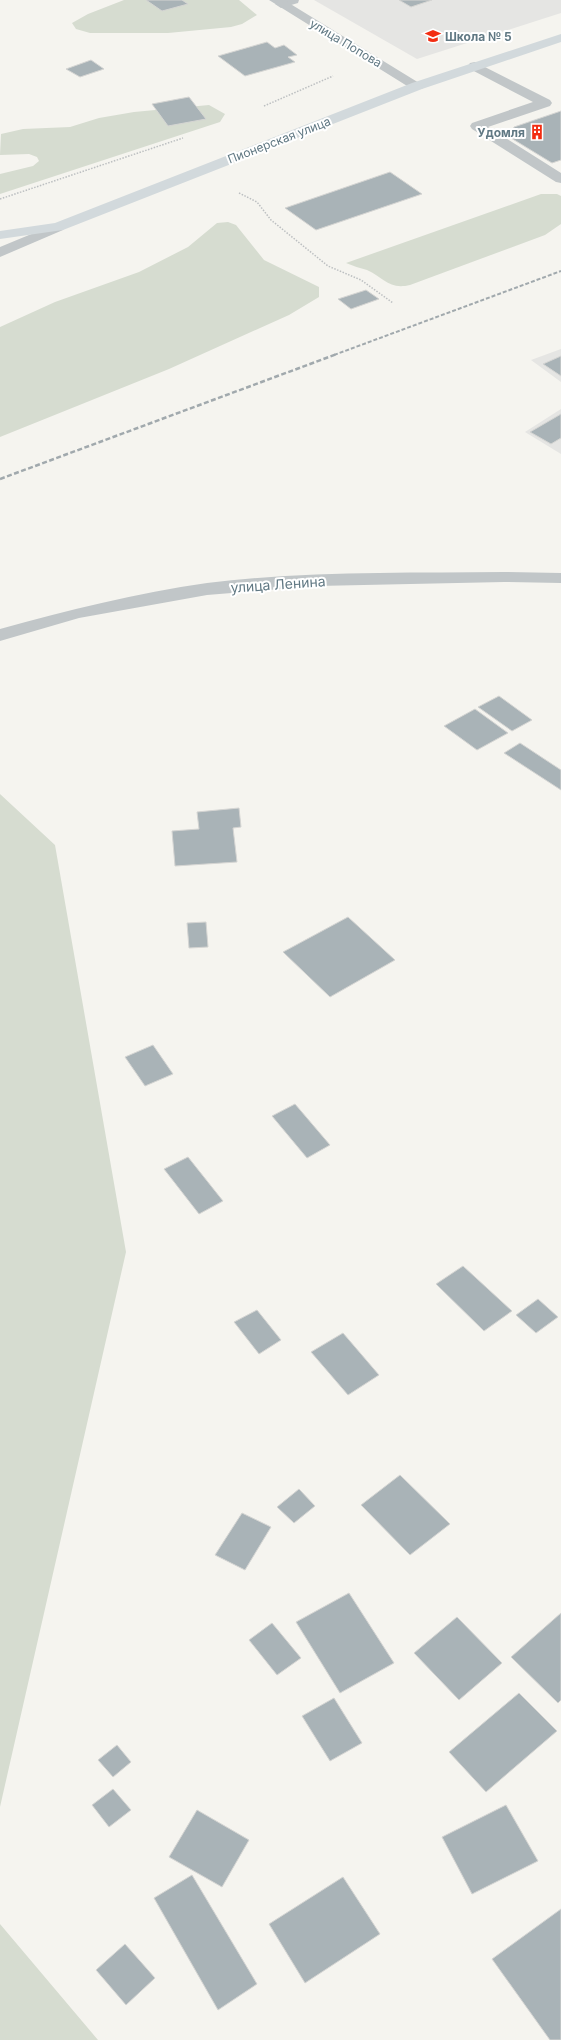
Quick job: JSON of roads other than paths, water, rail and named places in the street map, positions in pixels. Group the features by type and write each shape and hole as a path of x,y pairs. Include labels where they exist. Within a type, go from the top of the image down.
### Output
{"street":[{"name":"улица Попова","path":"283,1 372,59 417,86"},
{"name":"Пионерская улица","path":"0,252 58,227 186,176 417,86 561,38"},
{"path":"475,66 545,103 477,126 561,179"},
{"path":"0,235 58,227"},
{"name":"улица Ленина","path":"0,634 77,613 207,589 317,580 504,577 561,578"}],"railway":[{"path":"334,355 561,271"},
{"path":"0,479 337,354"}],"place":[{"name":"Школа № 5","path":"433,36"},
{"name":"Удомля","path":"537,132"}]}
